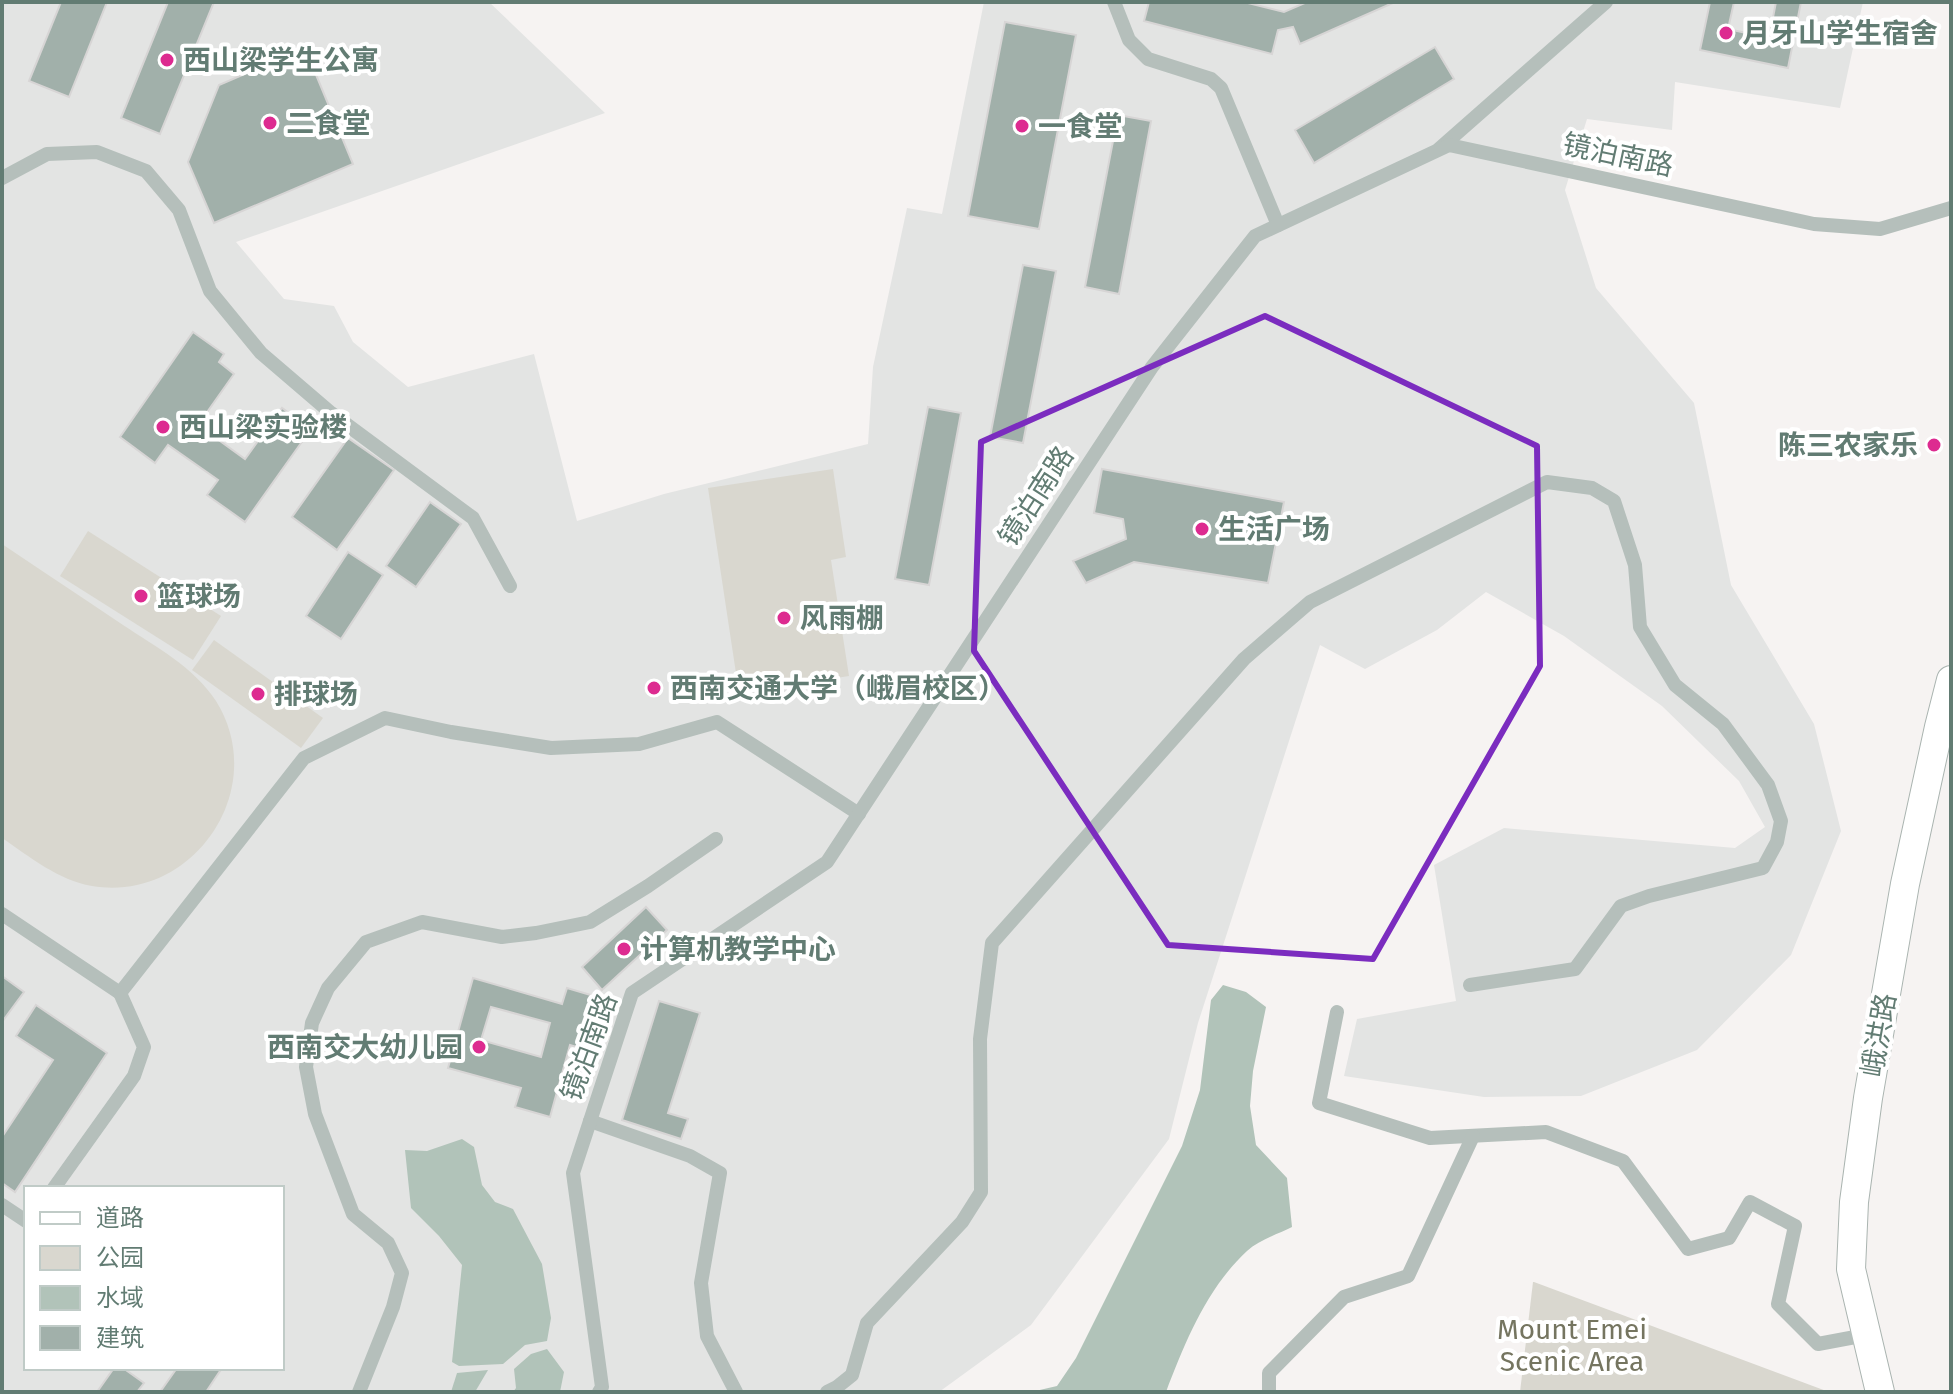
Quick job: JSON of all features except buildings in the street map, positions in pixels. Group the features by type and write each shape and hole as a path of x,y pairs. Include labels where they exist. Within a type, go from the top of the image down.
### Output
{"main road":[{"name":"峨洪路","path":"1880,1392 1851,1269 1854,1202 1868,1098 1905,884 1951,680"}],"street":[{"path":"1114,2 1129,40 1148,59 1211,79 1221,88 1278,225"},
{"path":"1436,152 1606,2"},
{"name":"镜泊南路","path":"599,1392 602,1387 573,1173 632,993 827,862 1152,367 1255,236 1449,145 1814,224 1880,229 1951,208"},
{"path":"2,178 47,154 97,152 146,171 179,210 210,291 261,353 331,413 473,518 510,586"},
{"path":"827,1392 852,1375 867,1323 962,1222 981,1192 980,1039 992,943 1244,659 1310,602 1547,482 1592,488 1614,501 1635,565 1640,627 1675,685 1723,724 1768,785 1781,821 1777,842 1763,868 1649,896 1621,906 1575,969 1470,985"},
{"path":"120,993 304,758 385,718 551,748 639,744 717,722 859,814"},
{"path":"359,1392 393,1307 402,1273 388,1243 353,1214 315,1114 306,1067 312,1023 328,988 366,942 422,922 502,937 590,922 716,839"},
{"path":"2,914 120,993 144,1047 134,1076 55,1186"},
{"path":"1337,1012 1319,1103 1430,1138 1546,1132 1623,1161 1688,1249 1729,1238 1750,1202 1795,1226 1778,1304 1818,1344 1866,1335"},
{"path":"590,1121 690,1156 720,1173 701,1283 707,1336 736,1392"},
{"path":"1269,1392 1269,1373 1344,1297 1408,1276 1473,1136"},
{"path":"2,1205 24,1220"}],"highlighted area":[{"path":"1265,316 1537,446 1540,666 1373,959 1168,945 974,651 981,442"}],"shaded area":[{"name":"西南交通大学（峨眉校区）","path":"2,2 489,2 605,113 236,242 284,299 334,306 353,342 408,387 534,354 577,521 664,494 868,444 873,367 907,208 942,214 984,2 1863,2 1840,108 1675,82 1672,130 1587,119 1565,190 1596,288 1694,403 1731,585 1814,724 1841,831 1791,955 1697,1050 1581,1096 1484,1097 1344,1076 1357,1019 1456,1001 1434,865 1504,828 1735,848 1765,827 1739,781 1662,706 1564,636 1486,592 1437,630 1365,669 1320,645 1198,1023 1169,1139 1031,1325 939,1392 2,1392"}],"green space":[{"name":"风雨棚","path":"833,469 846,557 831,560 849,676 739,693 708,488"},
{"name":"篮球场","path":"88,531 221,616 193,660 60,576"},
{"path":"2,544 174,658 197,678 216,701 231,735 234,769 228,803 212,833 190,858 162,877 129,887 92,886 68,879 45,867 2,838"},
{"name":"排球场","path":"214,640 323,718 301,748 192,670"},
{"name":"Mount Emei Scenic Area","path":"1534,1282 1829,1392 1520,1392"}],"water":[{"path":"1223,985 1246,992 1266,1007 1253,1071 1250,1106 1256,1145 1287,1178 1292,1227 1252,1247 1220,1282 1189,1335 1166,1392 1031,1392 1057,1386 1076,1358 1182,1146 1200,1090 1211,1000"},
{"path":"462,1139 474,1147 482,1185 495,1202 513,1209 542,1264 551,1318 547,1341 525,1345 503,1364 459,1366 452,1362 462,1265 411,1208 405,1150 427,1151"},
{"path":"547,1349 564,1372 560,1392 513,1392 516,1388 514,1369 531,1354"},
{"path":"488,1370 475,1392 451,1392 457,1373"}],"place":[{"name":"月牙山学生宿舍","path":"1726,33"},
{"name":"西山梁学生公寓","path":"167,60"},
{"name":"二食堂","path":"270,123"},
{"name":"一食堂","path":"1022,126"},
{"name":"西山梁实验楼","path":"163,427"},
{"name":"陈三农家乐","path":"1934,445"},
{"name":"生活广场","path":"1202,529"},
{"name":"篮球场","path":"141,596"},
{"name":"风雨棚","path":"784,618"},
{"name":"西南交通大学（峨眉校区）","path":"654,688"},
{"name":"排球场","path":"258,694"},
{"name":"计算机教学中心","path":"624,949"},
{"name":"西南交大幼儿园","path":"479,1047"}]}
